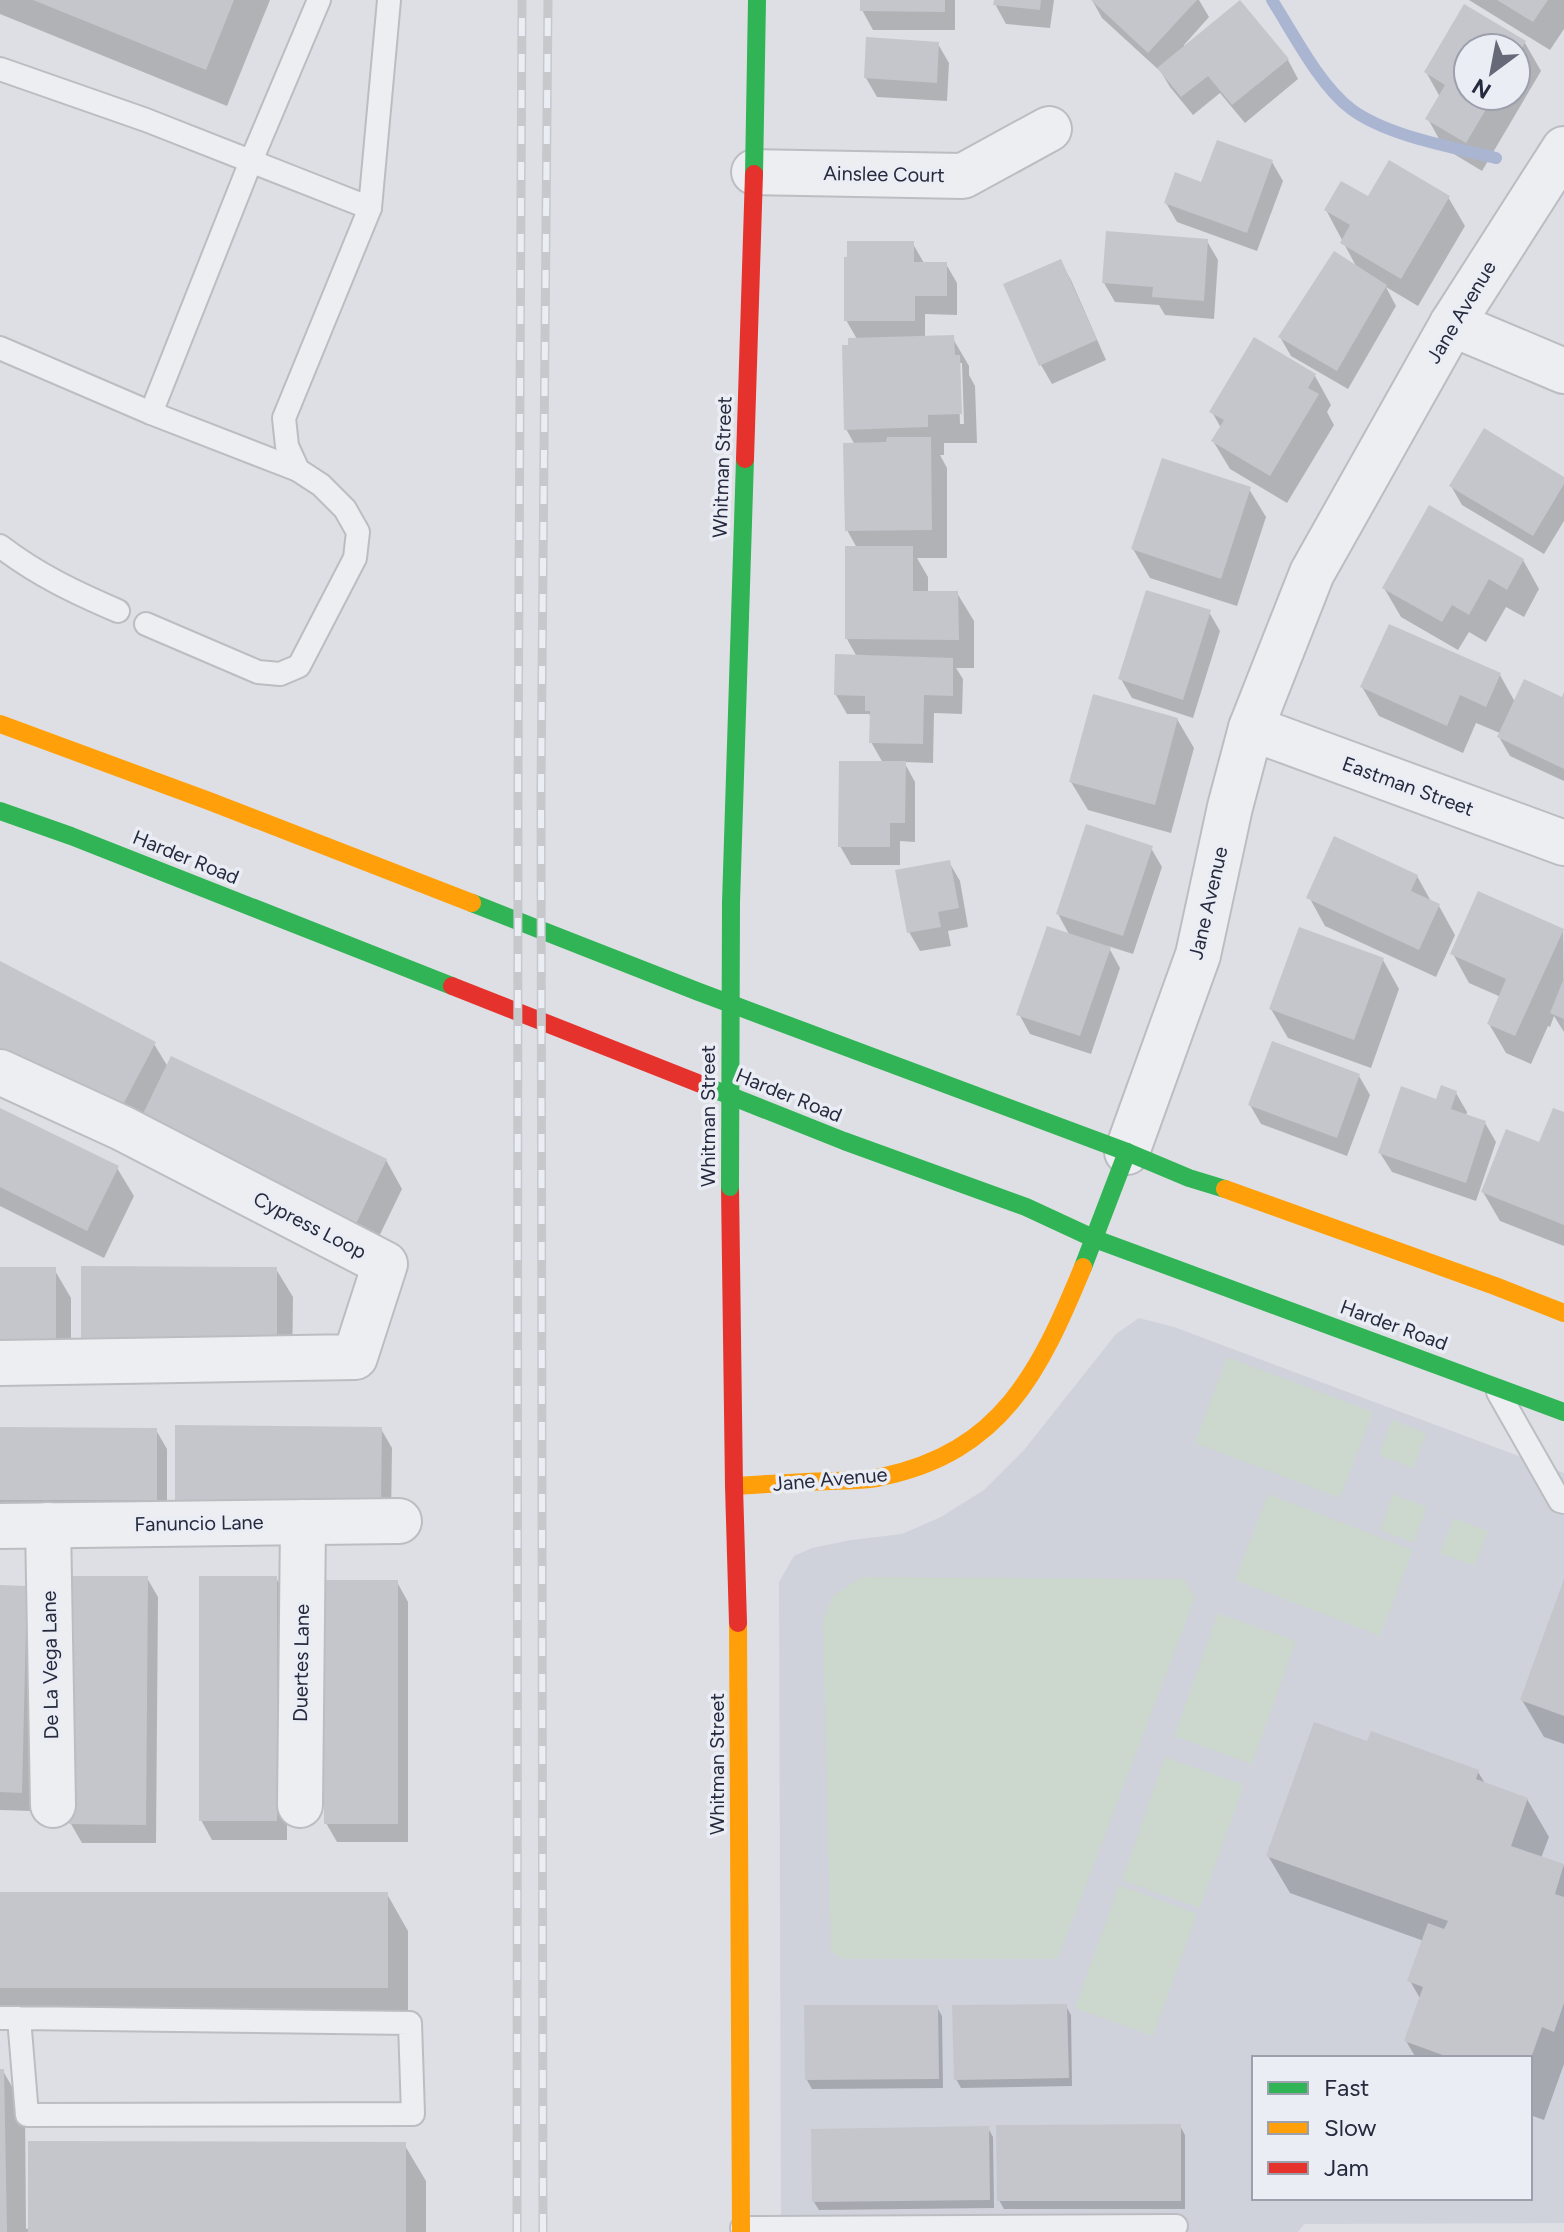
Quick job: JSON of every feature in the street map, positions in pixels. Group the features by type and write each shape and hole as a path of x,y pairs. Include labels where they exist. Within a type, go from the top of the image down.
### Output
{"main road":[{"name":"Whitman Street","path":"742,2230 738,1569 730,1187 731,903 757,0"},
{"path":"0,724 209,801 1189,1178 1564,1313"},
{"name":"Harder Road","path":"0,811 86,842 844,1141 1026,1207 1095,1239 1564,1412"},
{"name":"Jane Avenue","path":"734,1486 879,1478 945,1455 979,1435 1015,1400 1057,1331 1127,1152"}],"street":[{"name":"Ainslee Court","path":"754,172 963,176 1049,129"},
{"name":"Jane Avenue","path":"1127,1152 1198,955 1230,807 1251,728 1312,573 1452,324 1564,149"},
{"path":"1452,324 1564,371"},
{"name":"Eastman Street","path":"1251,728 1564,843"},
{"name":"Cypress Loop","path":"0,1072 122,1128 385,1264 355,1357 0,1363"},
{"name":"Fanuncio Lane","path":"0,1526 399,1521"},
{"name":"Duertes Lane","path":"300,1805 303,1522"},
{"name":"De La Vega Lane","path":"48,1525 53,1805"}],"lane":[{"path":"151,413 319,0"},
{"path":"298,470 287,446 284,418 370,208 389,0"},
{"path":"0,69 146,120 370,208"},
{"path":"0,348 151,413 298,470 321,485 345,509 358,532 355,558 299,666 280,674 258,672 146,624"},
{"path":"0,546 27,567 62,587 118,611"},
{"path":"1496,1387 1560,1501 1564,1502"},
{"path":"10,2018 410,2023 413,2114 27,2115 10,2018"},
{"path":"742,2230 1176,2226"}],"shaded area":[{"path":"1139,1318 1174,1327 1564,1473 1564,2223 1304,2224 1298,2232 781,2232 779,1582 794,1556 812,1548 902,1534 941,1517 984,1490 1024,1450 1116,1334"},
{"path":"1227,1357 1373,1412 1340,1498 1195,1443"},
{"path":"1392,1420 1426,1433 1413,1468 1379,1455"},
{"path":"1268,1494 1413,1550 1380,1636 1235,1580"},
{"path":"1393,1494 1427,1507 1414,1543 1380,1530"},
{"path":"1454,1518 1488,1531 1475,1566 1440,1553"},
{"path":"862,1577 1184,1579 1195,1598 1058,1959 842,1959 831,1951 823,1620 833,1596"},
{"path":"1218,1613 1296,1641 1252,1764 1174,1736"},
{"path":"1165,1757 1244,1785 1200,1908 1122,1880"},
{"path":"1119,1885 1197,1914 1153,2036 1075,2008"}],"building":[{"path":"33,0 234,0 206,70"},
{"path":"860,0 945,0 945,12 860,11"},
{"path":"994,0 1041,0 1040,10 993,5"},
{"path":"1091,0 1197,0 1148,53"},
{"path":"1240,0 1289,59 1232,105 1208,76 1181,97 1157,68"},
{"path":"1497,0 1548,0 1533,22"},
{"path":"1464,4 1511,32 1452,32 1452,112 1484,112 1466,143 1425,119 1445,85 1424,72"},
{"path":"866,37 939,42 937,83 864,78"},
{"path":"1217,140 1273,160 1247,233 1164,203 1175,172 1201,182"},
{"path":"1389,160 1450,196 1401,279 1340,243 1350,225 1324,210 1341,181 1368,196"},
{"path":"1106,231 1208,239 1204,301 1152,297 1153,287 1102,283"},
{"path":"847,241 914,241 914,262 947,262 947,296 915,296 915,321 844,321"},
{"path":"1334,251 1387,285 1337,371 1278,337"},
{"path":"1061,259 1097,340 1039,366 1003,284"},
{"path":"954,335 955,355 960,355 962,414 928,415 928,427 844,430 842,345 848,345 848,338"},
{"path":"1254,337 1316,374 1308,388 1319,394 1270,476 1211,441 1224,420 1209,412"},
{"path":"1484,428 1564,477 1564,484 1533,536 1449,486"},
{"path":"887,437 931,437 932,530 845,531 843,443 886,442"},
{"path":"1162,458 1251,487 1221,579 1131,549"},
{"path":"1429,505 1524,559 1507,590 1489,579 1469,615 1452,605 1442,622 1382,588"},
{"path":"845,546 913,546 913,591 958,591 959,640 845,639"},
{"path":"1146,590 1211,610 1183,700 1118,679"},
{"path":"1389,624 1501,673 1486,707 1460,695 1447,726 1360,687"},
{"path":"835,654 953,658 953,696 924,695 923,744 869,743 870,711 865,711 865,696 834,695"},
{"path":"1524,679 1562,697 1564,691 1564,769 1497,737"},
{"path":"1093,694 1178,718 1155,805 1069,782"},
{"path":"839,761 906,761 905,823 890,823 890,847 838,847"},
{"path":"1086,824 1153,846 1123,936 1056,914"},
{"path":"1334,836 1418,875 1411,891 1440,904 1419,950 1306,898"},
{"path":"950,860 959,908 938,912 941,927 907,933 895,870"},
{"path":"1478,891 1564,929 1515,1036 1487,1024 1506,979 1450,954"},
{"path":"1047,926 1111,947 1080,1036 1016,1015"},
{"path":"1299,927 1384,958 1354,1040 1269,1009"},
{"path":"0,961 156,1042 118,1114 0,1052"},
{"path":"1564,978 1564,1019 1550,1013"},
{"path":"1272,1041 1360,1074 1337,1138 1248,1105"},
{"path":"171,1056 387,1159 355,1226 139,1122"},
{"path":"1441,1085 1457,1091 1451,1109 1486,1121 1466,1183 1378,1153 1401,1086 1436,1099"},
{"path":"0,1108 119,1166 87,1231 0,1187"},
{"path":"1553,1108 1564,1112 1564,1225 1481,1192 1506,1129 1539,1142"},
{"path":"81,1266 277,1267 277,1344 81,1343"},
{"path":"0,1267 56,1267 56,1342 0,1342"},
{"path":"175,1425 382,1427 381,1501 175,1500"},
{"path":"0,1427 157,1428 157,1500 0,1500"},
{"path":"71,1576 148,1576 146,1825 69,1824"},
{"path":"199,1576 277,1576 277,1821 199,1821"},
{"path":"1564,1579 1564,1716 1520,1700"},
{"path":"323,1580 398,1580 398,1824 324,1824"},
{"path":"0,1585 27,1586 22,1793 0,1792"},
{"path":"1314,1722 1367,1741 1371,1731 1479,1770 1476,1779 1528,1798 1511,1846 1564,1864 1555,1894 1564,1897 1564,2003 1554,2032 1542,2027 1532,2056 1445,2056 1404,2041 1423,1987 1407,1981 1428,1923 1444,1929 1448,1921 1266,1856"},
{"path":"0,1892 388,1892 388,1988 0,1988"},
{"path":"1067,2004 1069,2078 954,2080 952,2005"},
{"path":"804,2005 938,2005 939,2079 805,2080"},
{"path":"0,2069 4,2069 7,2232 0,2232"},
{"path":"1181,2124 1181,2201 997,2201 996,2125"},
{"path":"989,2126 990,2200 812,2202 811,2129"},
{"path":"28,2141 406,2142 406,2232 28,2232"}],"waterway":[{"path":"1272,0 1318,73 1351,109 1401,133 1496,158"}],"railway":[{"path":"517,2232 522,0"},
{"path":"543,2232 541,790 548,0"}],"traffic: fast":[{"path":"754,174 757,0"},
{"path":"731,903 745,459"},
{"path":"0,811 452,986"},
{"path":"472,903 699,992 1225,1189"},
{"path":"730,1187 731,903"},
{"path":"708,1087 844,1141 1026,1207 1095,1239 1564,1412"},
{"path":"1083,1267 1127,1152"}],"traffic: slow":[{"path":"0,724 472,903"},
{"path":"1225,1189 1564,1313"},
{"path":"734,1486 875,1478 923,1465 958,1448 987,1427 1011,1402 1032,1373 1083,1267"},
{"path":"738,1623 741,2232"}],"traffic: jam":[{"path":"745,459 754,174"},
{"path":"452,986 708,1087"},
{"path":"730,1187 738,1623"}]}
